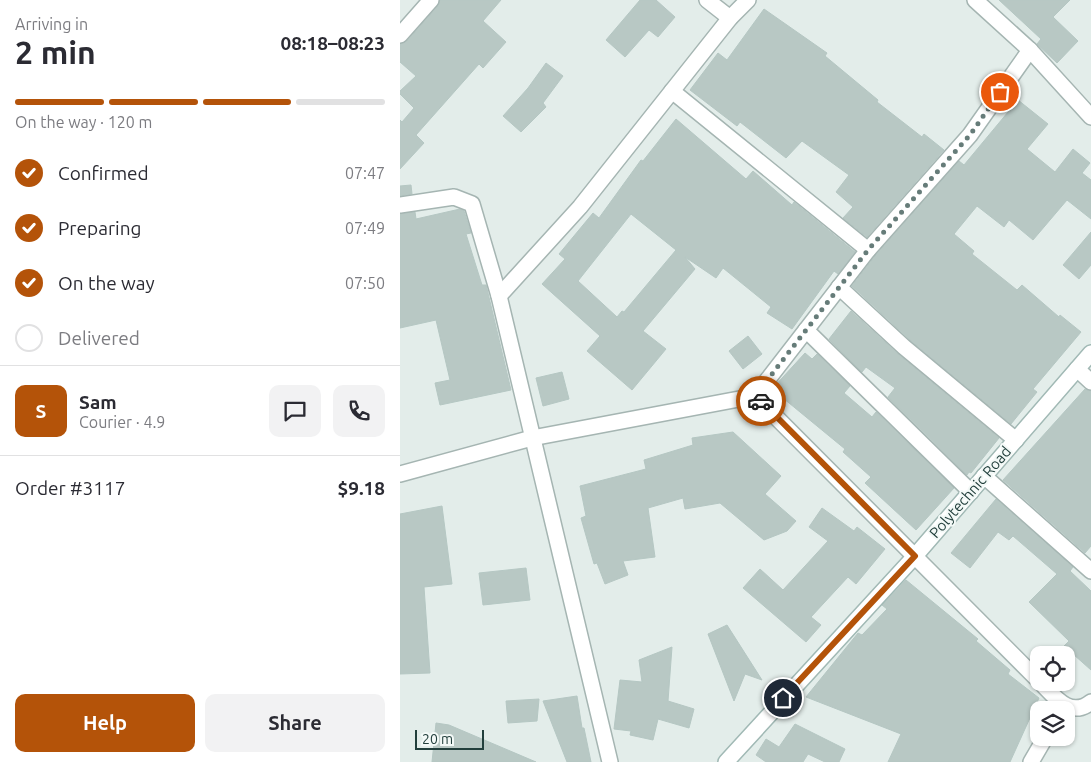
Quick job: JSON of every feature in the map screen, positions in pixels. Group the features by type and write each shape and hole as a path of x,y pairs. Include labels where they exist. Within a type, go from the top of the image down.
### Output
{"street":[{"path":"400,34 431,0"},
{"path":"707,0 730,18"},
{"path":"499,296 580,207 730,18 748,0"},
{"path":"975,0 1030,50 1091,118"},
{"path":"400,474 532,438 755,396 868,250 970,135 1030,50"},
{"path":"672,91 868,250"},
{"path":"400,205 454,197 472,204 499,296 610,762"},
{"path":"839,287 904,347 1016,440"},
{"path":"806,330 971,492"},
{"name":"Polytechnic Road","path":"726,762 915,556 1091,354"},
{"path":"1077,369 1091,382"},
{"path":"755,396 1030,672"},
{"path":"984,476 1091,571"},
{"path":"1048,691 1056,701"},
{"path":"1075,708 1090,705"},
{"path":"1031,762 1040,746"}],"building":[{"path":"440,0 501,0 483,21 506,42 483,68 479,64 416,135 424,143 400,169 400,120 402,122 414,108 400,94 400,91 416,76 400,62 400,44 407,41 438,6"},
{"path":"640,0 656,0 675,17 658,37 649,30 625,57 606,40"},
{"path":"999,0 1070,0 1053,17 1078,41 1057,63 1037,44 1041,39"},
{"path":"764,9 827,53 825,56 878,100 877,102 922,137 924,134 944,150 867,237 843,218 853,207 836,192 849,175 802,141 786,158 740,122 737,126 690,90 718,53 727,60"},
{"path":"546,63 563,76 543,103 546,107 521,132 503,116 528,88"},
{"path":"1018,100 1048,124 1027,149 1055,172 1073,149 1090,163 1082,173 1091,180 1091,219 1067,200 1033,240 1009,220 1004,227 977,206 954,234 974,251 972,254 1017,290 1022,285 1059,317 1060,315 1081,332 1033,389 1037,392 1011,424 910,340 852,286 875,256 959,161 964,165"},
{"path":"676,119 746,179 753,171 792,205 794,202 855,252 838,274 834,271 792,329 767,313 771,307 723,268 716,278 685,257 695,269 643,331 666,349 632,390 587,351 600,336 542,284 565,259 559,254 593,213 599,218 641,160 643,161","holes":["631,214 676,250 624,312 622,311 617,317 578,281"]},
{"path":"411,185 412,194 400,196 400,186"},
{"path":"460,209 464,211 471,233 466,234 482,285 486,285 511,390 440,405 435,383 450,380 436,320 400,328 400,214 415,212 416,219"},
{"path":"1091,232 1091,265 1079,279 1063,265"},
{"path":"851,311 898,354 999,438 971,473 969,472 967,475 888,397 895,388 866,367 862,372 829,339"},
{"path":"748,336 762,354 743,369 729,351"},
{"path":"805,353 812,359 817,354 850,386 844,393 872,417 876,412 954,488 916,530 865,483 871,477 843,452 845,449 772,389"},
{"path":"562,372 569,399 543,406 536,378"},
{"path":"1085,389 1091,391 1091,546 1085,553 1003,480"},
{"path":"733,432 781,476 765,494 796,521 787,531 764,540 720,503 685,509 683,498 648,508 655,557 623,561 628,575 605,584 597,563 594,564 581,518 586,516 580,486 646,469 644,460 693,445 692,438"},
{"path":"996,499 1073,567 1070,571 1091,591 1091,670 1075,656 1075,646 1064,646 1069,641 1029,602 1057,574 1013,536 1009,540 998,532 970,568 951,553"},
{"path":"442,506 452,584 424,587 430,673 400,674 400,514"},
{"path":"822,508 854,531 857,527 885,549 856,584 848,577 811,617 821,625 806,642 743,588 760,569 783,590 828,541 809,527"},
{"path":"526,568 530,600 483,605 479,573"},
{"path":"906,580 978,639 976,641 1010,670 1008,674 1039,698 1038,701 1030,701 1030,718 1010,762 888,762 901,734 806,697 858,633 862,635 887,609 882,605"},
{"path":"727,625 762,680 745,674 734,701 708,634"},
{"path":"672,647 668,701 694,709 689,728 658,719 653,740 630,735 631,731 614,729 620,680 642,682 639,660"},
{"path":"577,696 582,728 584,728 591,762 567,762 543,701"},
{"path":"539,699 537,721 508,723 506,701"},
{"path":"436,723 449,725 536,762 432,762"},
{"path":"795,724 845,749 839,762 825,762 808,754 803,762 766,762 756,755 766,739 779,747"}],"way so far":[{"path":"761,401 755,396 868,250 970,135 1000,92"}],"route":[{"path":"761,401 836,474 915,556 783,698"}]}
